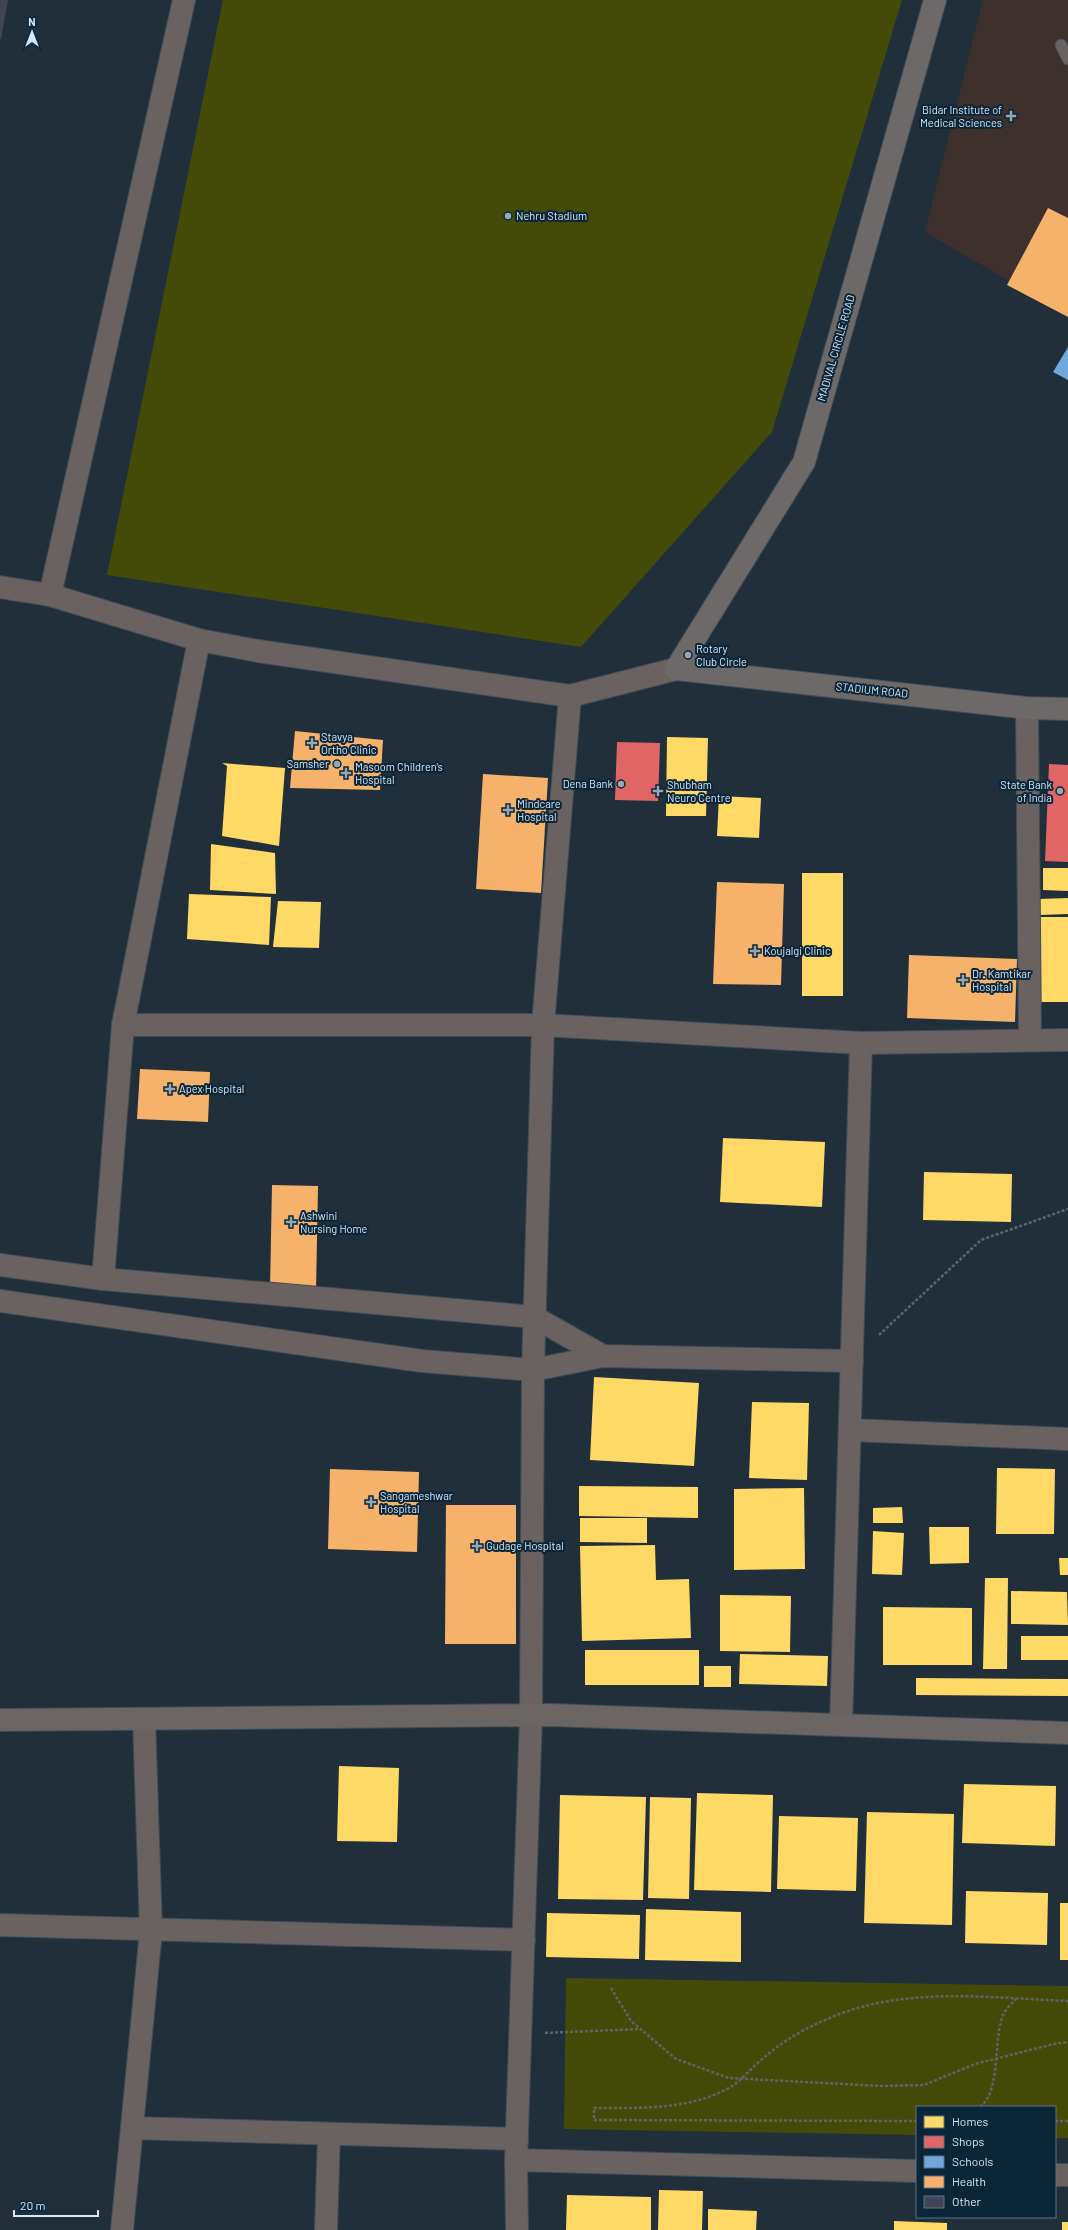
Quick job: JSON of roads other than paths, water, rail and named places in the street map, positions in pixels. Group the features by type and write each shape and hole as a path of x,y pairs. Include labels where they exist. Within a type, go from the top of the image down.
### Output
{"highway":[{"name":"MADIVAL CIRCLE ROAD","path":"676,669 804,462 935,0"},
{"name":"STADIUM ROAD","path":"676,669 1028,708 1068,709"}],"main road":[{"path":"0,1720 531,1715 1068,1733"}],"street":[{"path":"50,595 184,0"},
{"path":"0,587 50,595 199,640 258,651 570,696 676,669"},
{"path":"103,1279 124,1025 199,640"},
{"path":"517,2230 516,2160 531,1715 533,1370 543,1025 570,696"},
{"path":"1028,708 1030,1040"},
{"path":"124,1025 543,1025 861,1043 1068,1040"},
{"path":"841,1725 851,1430 861,1043"},
{"path":"0,1265 103,1279 534,1317 603,1356"},
{"path":"0,1301 422,1361 533,1370 603,1356 852,1361"},
{"path":"851,1430 1068,1439"},
{"path":"122,2230 151,1931 144,1719"},
{"path":"0,1925 151,1931 524,1940"},
{"path":"132,2128 517,2139"},
{"path":"326,2230 329,2134"},
{"path":"516,2160 916,2171"},
{"path":"1056,2175 1068,2175"}],"lane":[{"path":"1061,45 1068,59"}],"place":[{"name":"Bidar Institute of Medical Sciences","path":"1011,116"},
{"name":"Nehru Stadium","path":"508,216"},
{"name":"Rotary Club Circle","path":"688,655"},
{"name":"Stavya Ortho Clinic","path":"312,743"},
{"name":"Samsher","path":"337,764"},
{"name":"Masoom Children's Hospital","path":"346,773"},
{"name":"Dena Bank","path":"621,784"},
{"name":"Shubham Neuro Centre","path":"658,791"},
{"name":"State Bank of India","path":"1060,791"},
{"name":"Mindcare Hospital","path":"508,810"},
{"name":"Koujalgi Clinic","path":"755,951"},
{"name":"Dr. Kamtikar Hospital","path":"963,980"},
{"name":"Apex Hospital","path":"170,1089"},
{"name":"Ashwini Nursing Home","path":"291,1222"},
{"name":"Sangameshwar Hospital","path":"371,1502"},
{"name":"Gudage Hospital","path":"477,1546"}]}
